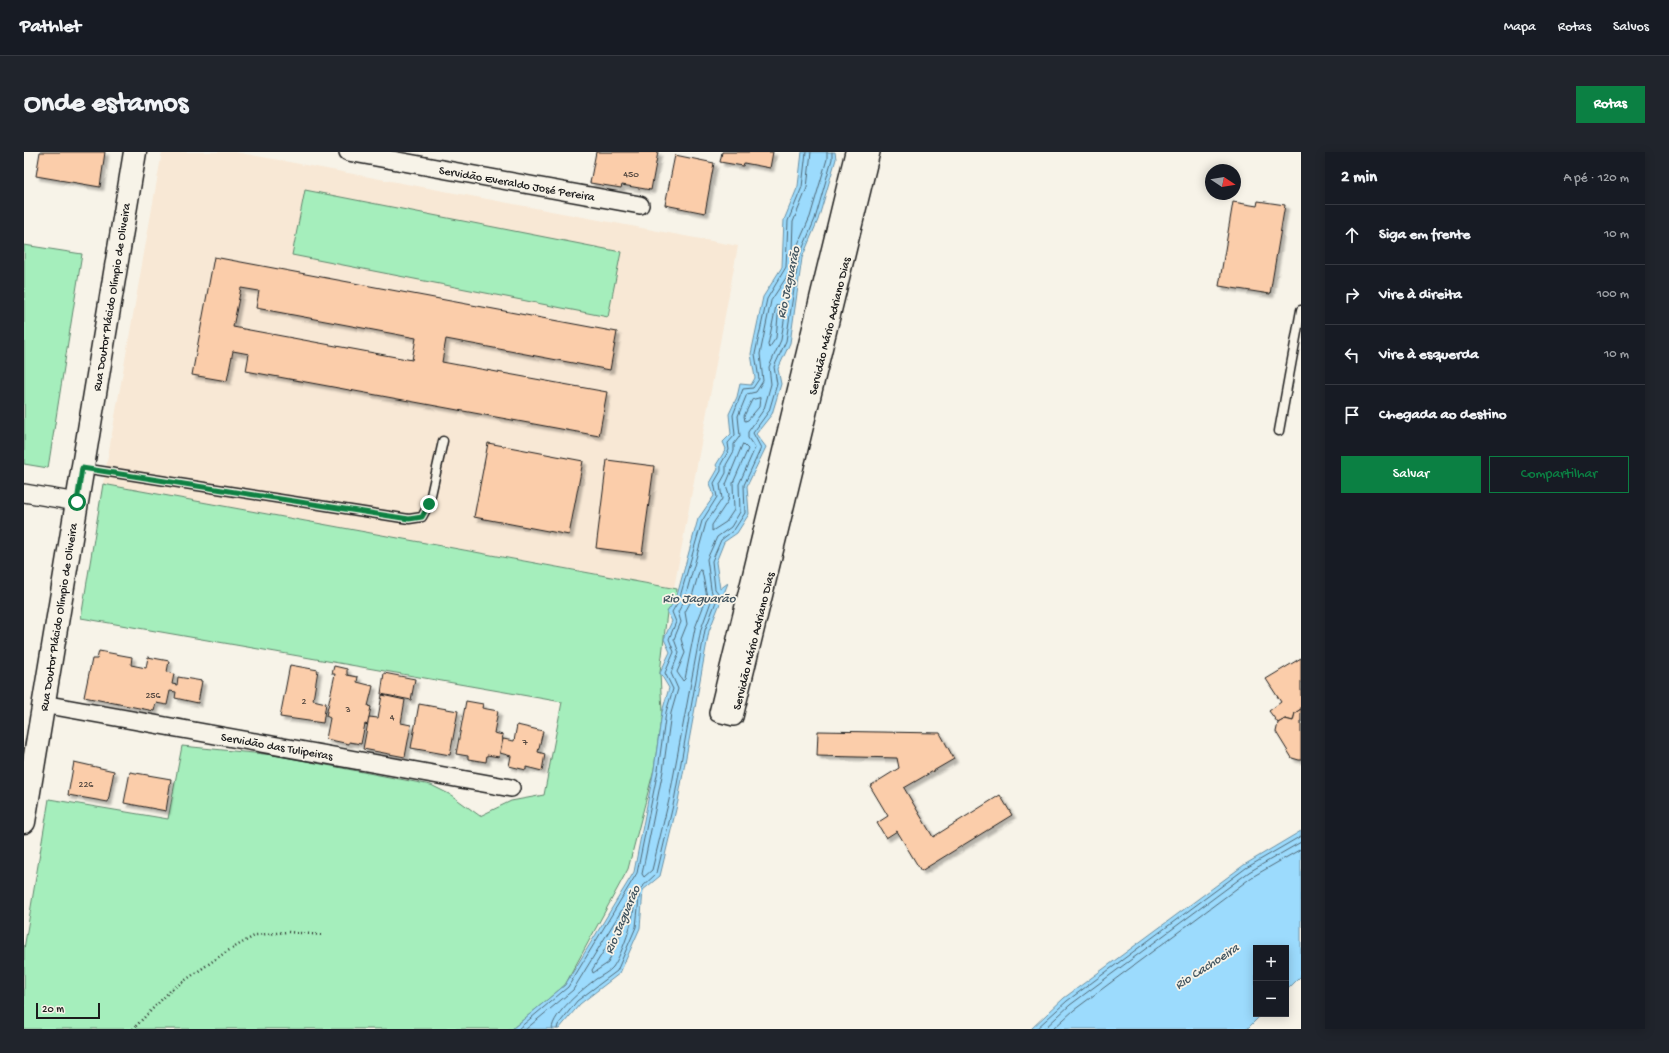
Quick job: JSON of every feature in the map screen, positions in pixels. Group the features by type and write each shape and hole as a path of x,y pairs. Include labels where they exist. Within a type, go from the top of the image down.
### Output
{"main road":[{"name":"Rua Doutor Plácido Olímpio de Oliveira","path":"24,822 135,152"}],"street":[{"name":"Servidão Everaldo José Pereira","path":"348,152 640,206"},
{"name":"Servidão Mário Adriano Dias","path":"854,152 726,715 871,152"},
{"path":"24,494 77,502"},
{"name":"Servidão das Tulipeiras","path":"43,704 512,788"}],"lane":[{"path":"1279,431 1301,310"},
{"path":"82,468 409,519 422,517 429,504 443,441"}],"path":[{"path":"133,1029 171,990 226,952 256,936 288,932 323,935"}],"shaded area":[{"path":"162,152 235,152 738,246 674,588 103,484"}],"green space":[{"path":"305,190 621,252 608,317 292,255"},
{"path":"24,245 82,254 48,468 24,464"},
{"path":"103,484 677,589 676,599 667,612 660,673 662,712 654,769 628,869 565,985 512,1029 24,1029 24,949 49,799 168,819 182,746 274,755 431,785 451,795 480,816 511,801 544,795 562,702 81,618"}],"water":[{"name":"Rio Jaguarão","path":"802,152 835,152 836,159 818,220 802,258 790,343 778,369 781,384 772,414 756,434 766,447 747,486 749,514 737,533 724,542 716,562 720,589 728,583 709,631 678,801 660,876 643,890 640,928 620,973 580,1004 559,1029 512,1029 565,985 634,872 654,769 662,712 669,688 660,673 670,652 664,639 672,621 667,612 676,599 698,519 714,496 710,483 718,469 716,465 726,449 723,442 731,434 729,414 737,397 740,384 751,385 755,378 751,354 763,297 782,267 784,220 798,186"},
{"name":"Rio Cachoeira","path":"1301,831 1301,976 1289,988 1289,945 1253,945 1253,1017 1259,1017 1247,1029 1031,1029 1064,998 1244,865"}],"building":[{"path":"40,152 105,152 100,187 36,176"},
{"path":"596,152 658,152 651,190 622,185 621,188 590,183"},
{"path":"722,152 773,152 770,168 744,163 743,166 720,162"},
{"path":"675,155 714,163 705,213 665,205"},
{"path":"1258,201 1285,205 1270,294 1219,286 1233,202 1257,206"},
{"path":"214,257 617,332 610,370 446,339 442,362 607,392 599,436 246,371 249,354 233,351 227,381 192,375","holes":["241,288 259,291 256,308 416,338 412,360 233,327"]},
{"path":"488,443 583,461 569,535 474,517"},
{"path":"607,460 654,466 642,554 596,548"},
{"path":"99,651 132,657 131,665 146,668 148,657 169,661 167,672 174,674 172,684 177,685 178,677 202,681 198,703 175,698 176,692 170,691 167,705 156,703 154,711 84,697 92,659 97,659"},
{"path":"1301,658 1301,709 1295,713 1293,721 1285,719 1278,723 1269,711 1281,702 1266,679"},
{"path":"290,665 318,670 313,700 326,703 323,723 280,717"},
{"path":"334,666 347,669 347,675 358,677 357,682 373,686 368,706 371,707 368,725 365,724 361,744 349,742 349,744 326,739 330,718 326,716 335,674 332,674"},
{"path":"384,673 415,679 411,700 381,694"},
{"path":"382,695 405,700 401,723 411,725 405,757 363,749 369,717 378,718"},
{"path":"466,701 483,704 482,708 498,711 494,733 503,735 499,757 487,755 486,762 468,759 468,756 456,754"},
{"path":"419,704 458,711 450,755 411,748"},
{"path":"1301,709 1301,760 1299,760 1292,758 1276,732 1278,723 1285,719 1293,721 1295,713"},
{"path":"517,725 543,731 538,752 545,754 542,771 526,767 526,770 509,766 511,756 500,753 503,739 514,741"},
{"path":"818,731 940,733 954,759 904,788 933,837 1000,795 1012,815 921,871 897,831 886,838 877,823 888,816 870,786 899,768 897,758 817,756"},
{"path":"74,762 114,771 108,802 68,795"},
{"path":"130,772 171,779 166,811 124,803"}],"route":[{"path":"77,502 82,468 409,519 422,517 429,504"}]}
